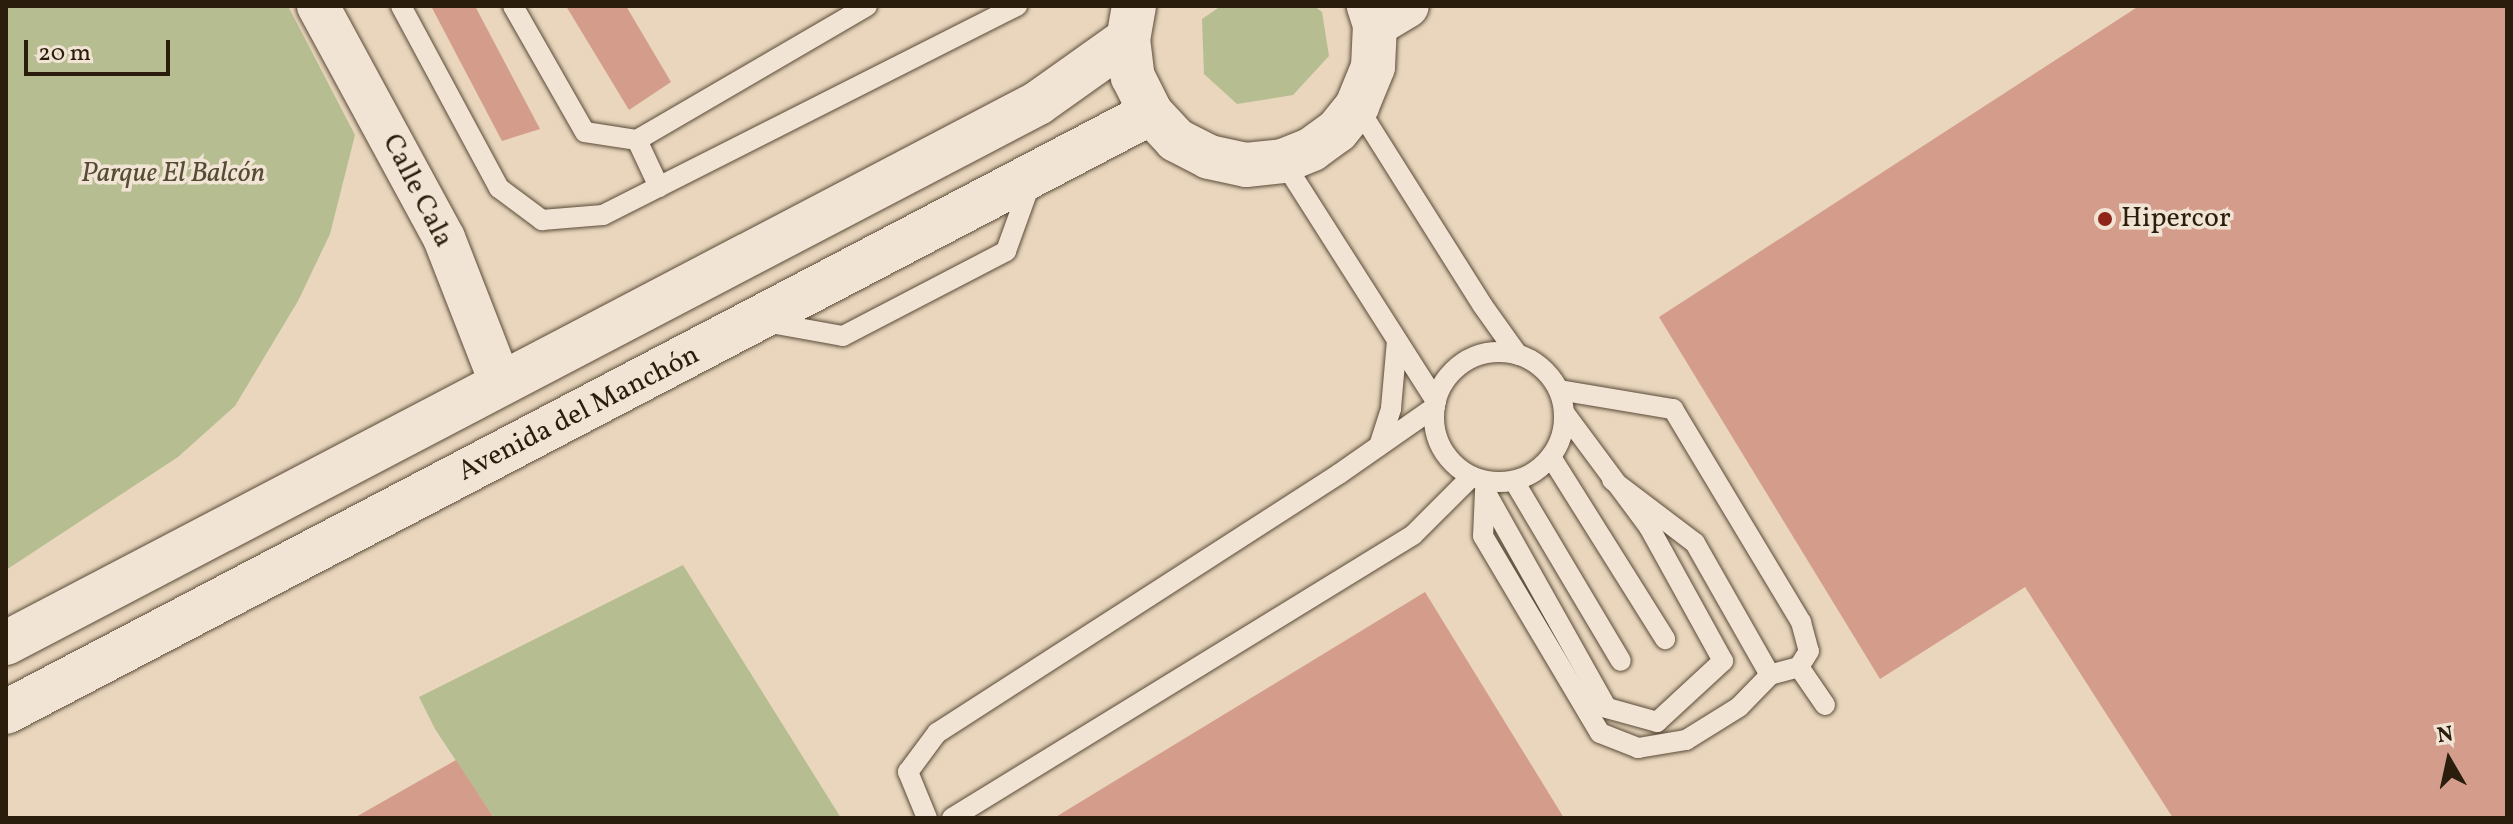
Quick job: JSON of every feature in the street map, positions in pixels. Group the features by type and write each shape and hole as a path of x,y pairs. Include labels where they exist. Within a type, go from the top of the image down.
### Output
{"main road":[{"path":"1131,22 1133,77 1151,113 1176,140 1209,157 1246,165 1283,161 1325,140 1357,106 1373,67 1384,12"},
{"path":"6,643 1038,103 1131,22"},
{"name":"Avenida del Manchón","path":"6,712 1032,178 1151,113"}],"street":[{"name":"Calle Cala","path":"318,6 444,238 501,384"}],"lane":[{"path":"401,6 499,188 542,220 603,215 1017,6"},
{"path":"513,6 585,132 637,140 867,6"},
{"path":"1357,106 1483,306 1518,355"},
{"path":"637,140 659,187"},
{"path":"1283,161 1436,404"},
{"path":"1379,446 1391,408 1397,341"},
{"path":"952,818 1413,535 1479,482 1514,481 1534,472 1551,457 1564,430 1565,414 1559,390 1542,368 1518,355 1496,352 1467,362 1444,382 1436,404 1434,424 1446,455 1479,482 1607,708 1657,722 1723,661 1649,527 1565,414"},
{"path":"1479,482 1483,536 1600,733 1638,748 1686,740 1739,707 1770,675 1799,667 1809,651 1801,622 1673,409 1559,390"},
{"path":"927,818 908,772 937,733 1379,446 1436,404"},
{"path":"1551,457 1665,639"},
{"path":"1612,480 1695,543 1770,675"},
{"path":"1514,481 1621,661"},
{"path":"1799,667 1825,705"}],"green space":[{"name":"Parque El Balcón","path":"6,6 288,6 355,135 330,234 298,301 235,406 178,457 6,570"},
{"path":"1221,6 1314,6 1322,12 1329,56 1293,95 1237,104 1204,74 1202,19"},
{"path":"683,565 841,818 494,818 435,729 419,697"}],"building":[{"path":"431,6 475,6 540,129 502,141"},
{"path":"566,6 626,6 671,82 629,110"},
{"path":"2139,6 2507,6 2507,818 2173,818 2025,587 1880,679 1659,317"},
{"path":"1425,592 1564,818 1054,818"},
{"path":"456,760 494,818 354,818"}],"place":[{"name":"Hipercor","path":"2105,219"}]}
